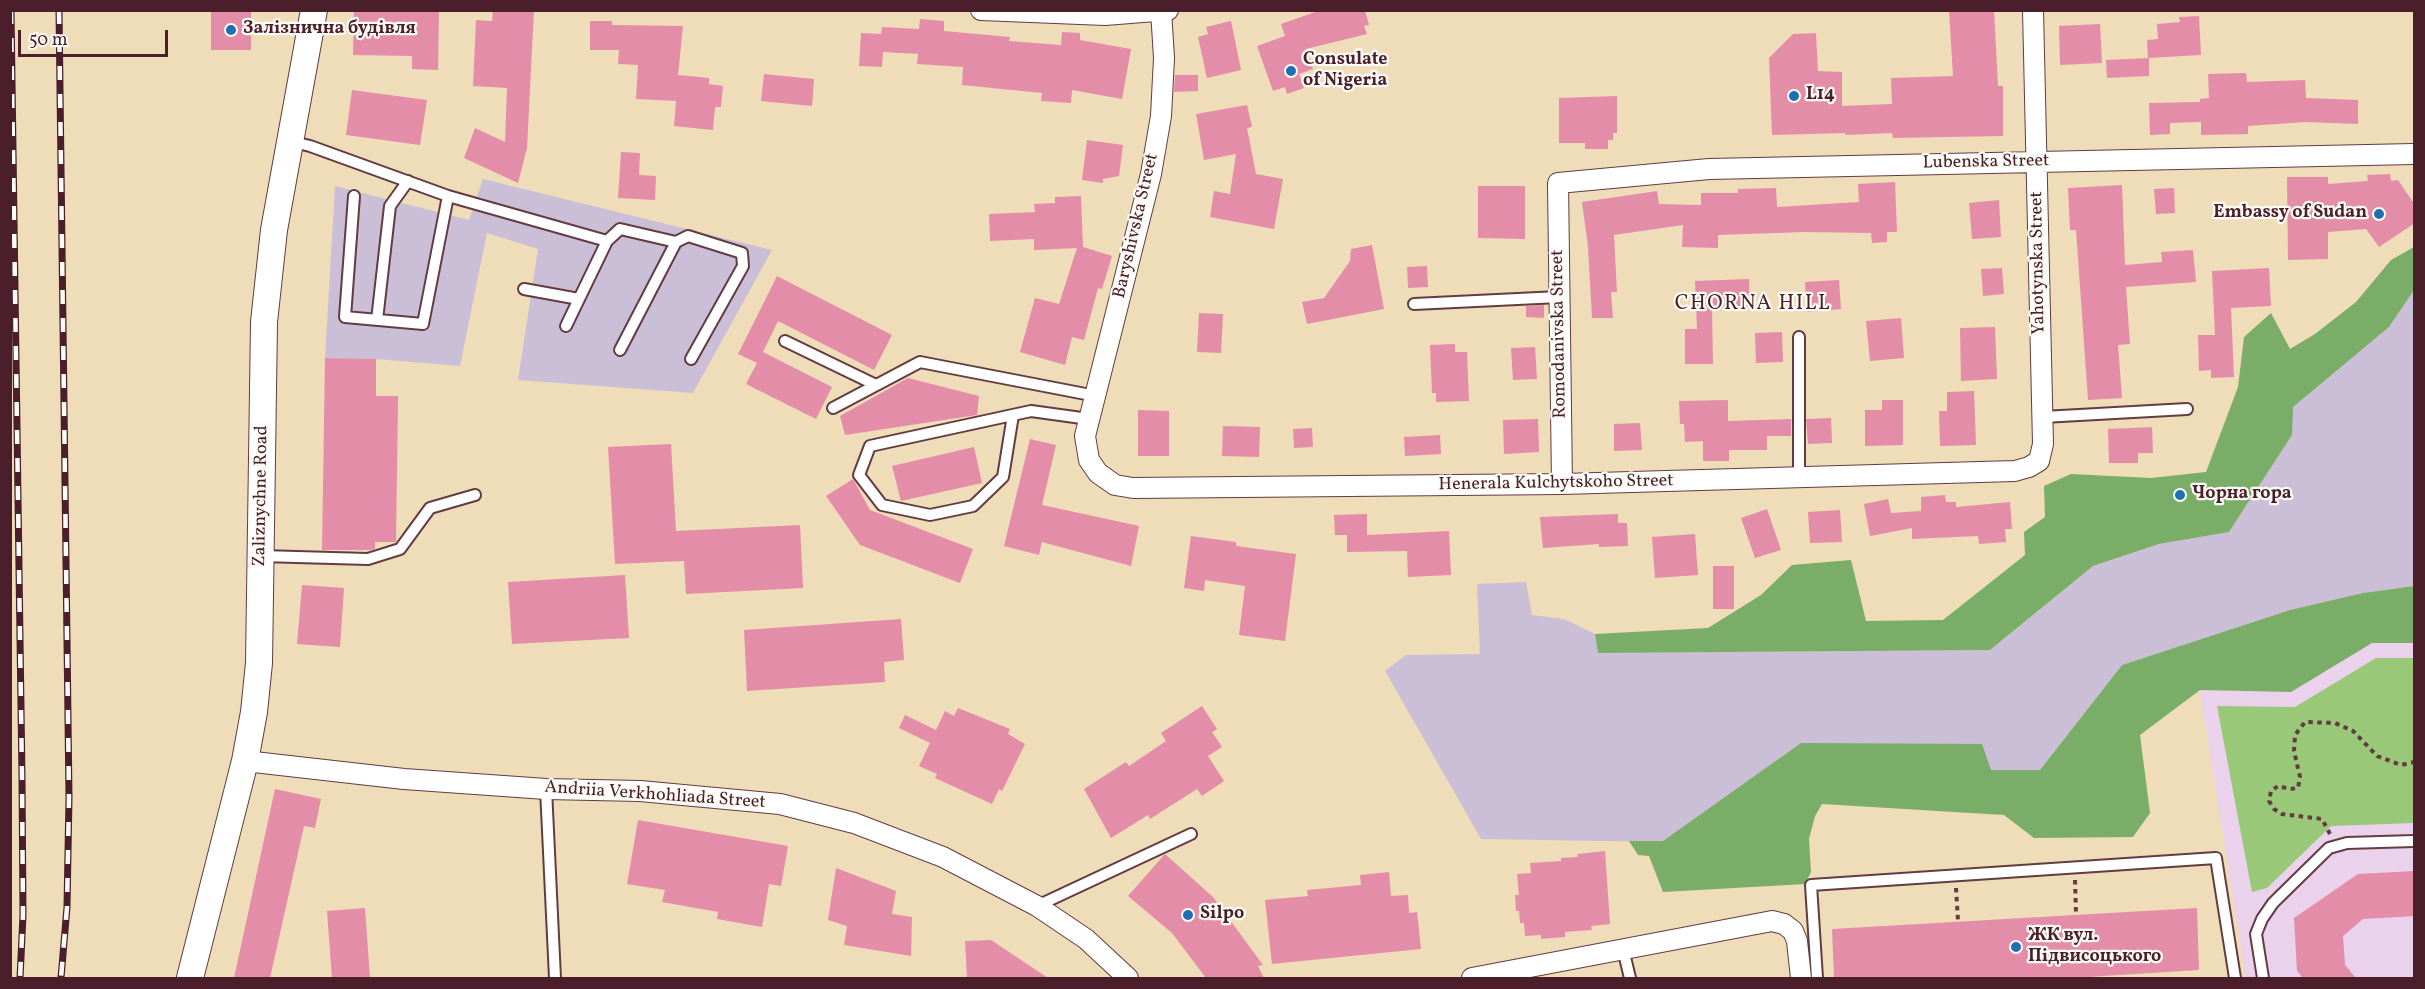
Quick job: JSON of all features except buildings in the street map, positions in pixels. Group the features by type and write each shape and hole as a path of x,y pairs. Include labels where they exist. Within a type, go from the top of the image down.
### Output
{"street":[{"name":"Zaliznychne Road","path":"190,978 244,761 260,663 264,322 274,230 314,10"},
{"path":"981,10 1045,15 1163,11"},
{"name":"Yahotynska Street","path":"2032,10 2043,444"},
{"name":"Baryshivska Street","path":"1087,428 1151,174 1161,116 1164,58 1163,11"},
{"name":"Lubenska Street","path":"1558,183 1709,169 2415,154"},
{"name":"Romodanivska Street","path":"1558,183 1562,484"},
{"name":"Henerala Kulchytskoho Street","path":"1087,428 1089,460 1098,473 1115,485 1133,488 1562,484 2015,471 2029,467 2039,460 2043,444"},
{"name":"Andriia Verkhohliada Street","path":"244,761 404,779 546,789 640,791 780,804 854,823 932,853 1037,906 1086,939 1128,978"},
{"path":"1472,978 1772,921 1784,924 1797,941 1800,978"}],"lane":[{"path":"289,141 310,146 448,196 607,241"},
{"path":"377,320 390,206 408,182"},
{"path":"354,196 345,317 423,324 448,196"},
{"path":"566,326 607,241 621,229 676,242"},
{"path":"620,350 676,242 688,236 742,253 742,266 691,359"},
{"path":"524,289 579,299"},
{"path":"1414,304 1559,297"},
{"path":"1798,337 1799,478"},
{"path":"785,341 876,385"},
{"path":"833,408 920,362 1096,396"},
{"path":"2043,417 2187,409"},
{"path":"1013,415 1003,477 973,506 930,514 882,505 859,475 870,446 1031,411 1087,428"},
{"path":"261,556 368,559 400,549 430,508 476,495"},
{"path":"546,789 555,978"},
{"path":"1037,906 1191,834"},
{"path":"2264,978 2256,934 2262,920 2273,903 2329,848 2347,843 2415,841"},
{"path":"1817,978 1810,885 2216,858 2235,978"},
{"path":"1623,949 1630,978"}],"path":[{"path":"2336,846 2322,819 2282,814 2274,809 2269,801 2271,791 2278,786 2298,788 2300,777 2294,751 2295,735 2305,722 2335,723 2353,731 2377,756 2401,765 2415,762"},
{"path":"2075,867 2076,914"},
{"path":"1956,875 1958,921"}],"shaded area":[{"path":"483,179 772,250 693,393 518,380 538,249 487,233 460,366 376,359 325,358 335,186 469,220"},
{"path":"2414,290 2414,586 2363,593 2290,610 2122,665 2040,770 1991,770 1801,743 1663,842 1481,839 1385,671 1406,655 1480,654 1477,584 1526,582 1532,615 1564,619 1595,634 1598,653 1990,650 2093,566 2159,544 2229,532 2292,435 2292,407 2389,327"},
{"path":"2372,643 2414,643 2414,978 2246,978 2200,690 2291,692"}],"green space":[{"path":"2414,247 2414,290 2389,327 2293,407 2292,435 2229,532 2159,544 2093,566 1990,650 1598,653 1595,634 1708,628 1761,595 1792,565 1851,560 1866,621 1943,620 2025,555 2024,532 2045,517 2044,486 2071,474 2151,478 2206,472 2238,387 2244,337 2271,313 2290,349 2315,334 2356,302 2391,260"},
{"path":"2414,586 2414,643 2372,643 2291,692 2200,690 2140,735 2150,813 2133,837 2034,838 2004,815 1822,804 1815,816 1809,839 1811,872 1805,884 1663,892 1649,856 1638,855 1629,841 1663,841 1801,743 1982,744 1991,770 2040,770 2122,665 2290,610 2363,593"},
{"path":"2376,658 2414,658 2414,823 2331,826 2267,888 2252,892 2217,706 2295,707"}],"railway":[{"path":"11,10 22,777 23,915 20,978"},
{"path":"59,10 69,797 67,907 61,978"}],"place":[{"name":"Залізнична будівля","path":"231,30"},
{"name":"Consulate of Nigeria","path":"1291,71"},
{"name":"L14","path":"1794,96"},
{"name":"Embassy of Sudan","path":"2379,214"},
{"name":"Чорна гора","path":"2180,495"},
{"name":"Silpo","path":"1188,915"},
{"name":"ЖК вул. Підвисоцького","path":"2016,947"}],"district":[{"name":"CHORNA HILL","path":"1753,305"}]}
